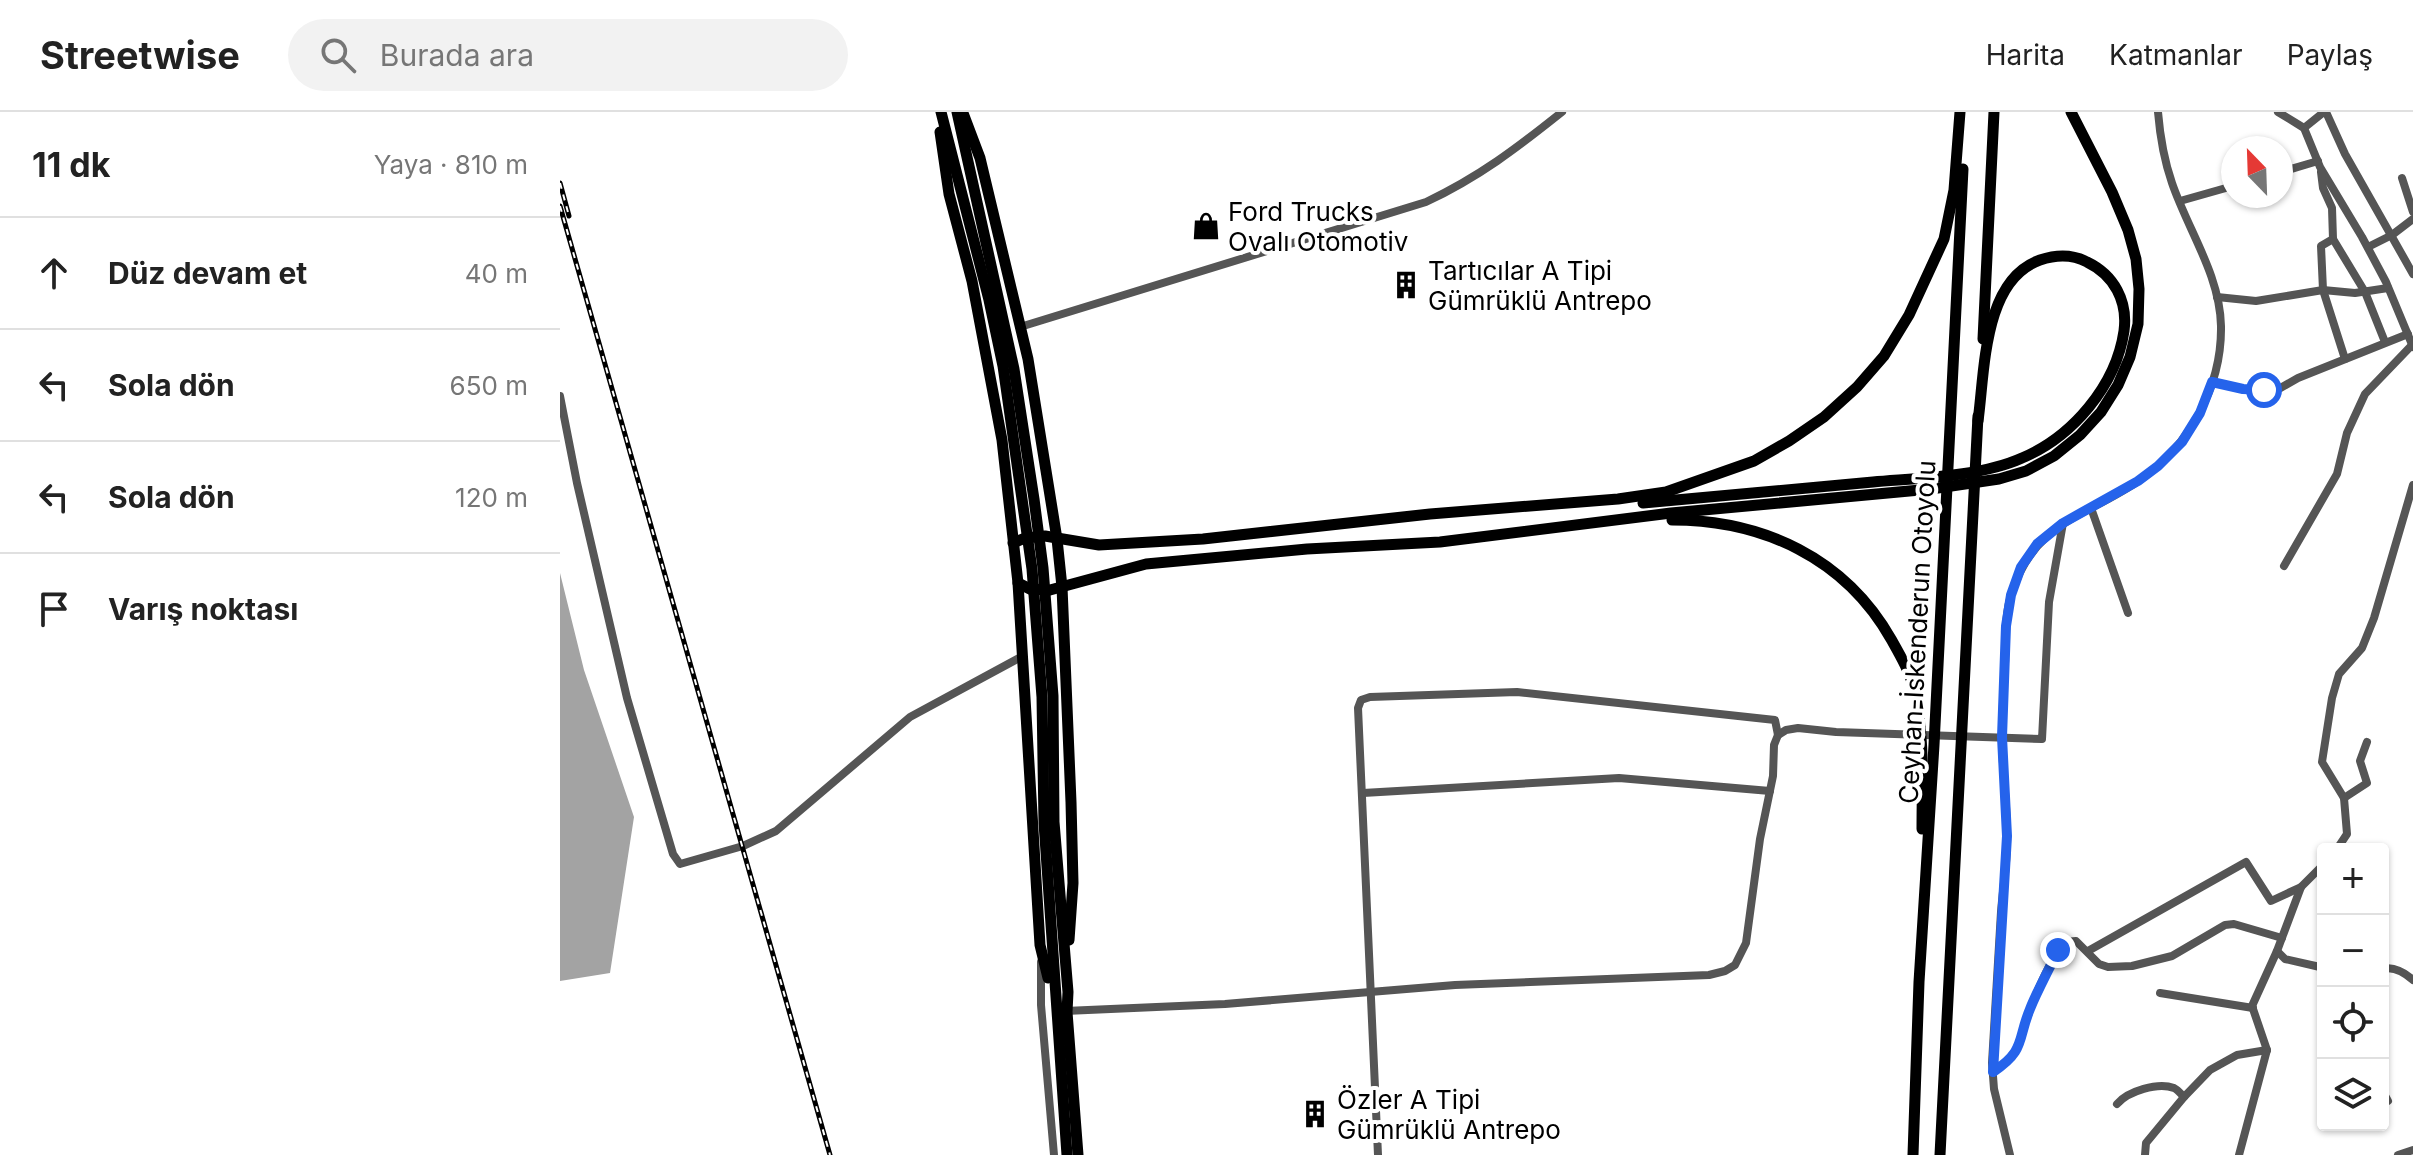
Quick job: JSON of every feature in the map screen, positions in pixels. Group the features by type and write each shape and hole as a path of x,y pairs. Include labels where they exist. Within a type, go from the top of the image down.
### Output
{"highway":[{"path":"940,112 994,300"},
{"path":"940,112 949,194 972,281 999,426 1018,583 1040,945 1062,1011 1078,1155"},
{"path":"960,112 994,300 1032,569 1062,1011 1067,1155"},
{"path":"960,112 980,158 1028,359 1057,539 1062,587 1072,842 1068,992 1062,1011"},
{"path":"1013,543 1045,536 1099,545 1203,539 1447,513 1618,499 1666,492 1754,461 1824,417 1857,387 1884,356 1909,315 1944,239 1954,190 1963,112"},
{"name":"Ceyhan-İskenderun Otoyolu","path":"1913,1155 1928,744 1935,727 1959,270 1963,112"},
{"name":"Ceyhan-İskenderun Otoyolu","path":"1940,1155 1994,112"},
{"path":"1018,583 1030,589 1050,590 1146,564 1307,549 1440,542 1582,524 1931,489 1999,479 2026,471 2054,456 2080,435 2101,412 2118,385 2130,357 2138,324 2136,259 2128,230 2071,112"},
{"path":"1447,513 1527,513 1667,501 1931,477 2011,463 2046,445 2071,426 2093,402 2108,377 2123,334 2125,316 2117,288 2106,274 2080,258 2048,257 2031,263 2005,286 1990,333 1978,421"},
{"path":"1582,524 1658,520 1721,523 1779,539 1806,553 1850,585 1885,628 1913,685 1928,744"},
{"path":"1049,822 1068,992"}],"street":[{"path":"1020,327 1426,202 1500,162 1562,112"},
{"path":"2010,1155 1994,1089 1993,1072 2007,836 2002,737 2006,626 2011,595 2021,567 2037,544 2063,523 2138,481 2182,442 2200,413 2212,382 2219,349 2221,325 2217,297 2172,185 2158,112"},
{"path":"2278,112 2304,128 2319,164 2372,245 2413,346 2365,394 2347,433 2337,474 2284,566"},
{"path":"2304,128 2325,112 2345,154 2413,274"},
{"path":"2293,169 2319,164"},
{"path":"2319,164 2323,188 2332,208 2333,239 2365,292 2385,342"},
{"path":"2402,178 2413,212"},
{"path":"2180,201 2221,189"},
{"path":"2372,245 2413,219"},
{"path":"2333,239 2321,246 2323,290 2345,359"},
{"path":"2217,297 2256,301 2323,290 2355,293 2388,288"},
{"path":"2212,382 2243,389 2277,390 2298,378 2408,334"},
{"path":"560,396 627,698 673,854 680,864 743,846 776,831 910,717 1021,657"},
{"path":"2341,843 2347,834 2344,798 2322,762 2332,698 2339,674 2362,648 2374,618 2413,485"},
{"path":"2091,508 2128,613"},
{"path":"1778,735 1798,728 2042,739 2049,602 2063,523"},
{"path":"1062,1011 1225,1004 1370,992 1455,985 1709,975 1725,971 1735,965 1746,943 1770,791 1774,745 1778,735 1775,720 1517,692 1370,697 1361,700 1358,708 1363,793 1370,992 1378,1155"},
{"path":"2344,798 2367,783 2360,761 2367,742"},
{"path":"1363,793 1619,778 1770,791"},
{"path":"2088,951 2246,862 2271,901 2301,887 2317,871"},
{"path":"2239,1155 2267,1050 2253,1008 2301,887"},
{"path":"1993,1072 2010,1061 2021,1043 2029,1012 2058,950 2065,942 2076,941 2099,964 2108,967 2132,966 2172,956 2225,925 2234,924 2282,938"},
{"path":"1040,945 1041,1005 1054,1155"},
{"path":"2277,951 2285,959 2317,966"},
{"path":"2389,968 2403,972 2413,980"},
{"path":"2160,993 2253,1008"},
{"path":"2145,1155 2146,1143 2210,1070 2237,1055 2267,1050"},
{"path":"2117,1104 2137,1089 2155,1087 2174,1088 2184,1097"},
{"path":"2398,1155 2413,1150"}],"shaded area":[{"path":"560,573 584,670 634,817 610,973 560,981"}],"railway":[{"path":"560,183 569,216"},
{"path":"560,206 830,1155"}],"place":[{"name":"Ford Trucks Ovalı Otomotiv","path":"1206,226"},
{"name":"Tartıcılar A Tipi Gümrüklü Antrepo","path":"1406,285"},
{"name":"Özler A Tipi Gümrüklü Antrepo","path":"1315,1114"}],"route":[{"path":"2058,950 2029,1012 2021,1043 2010,1061 1993,1072 2007,836 2002,737 2006,626 2011,595 2021,567 2037,544 2063,523 2110,498 2158,466 2182,442 2200,413 2212,382 2264,390"}]}
